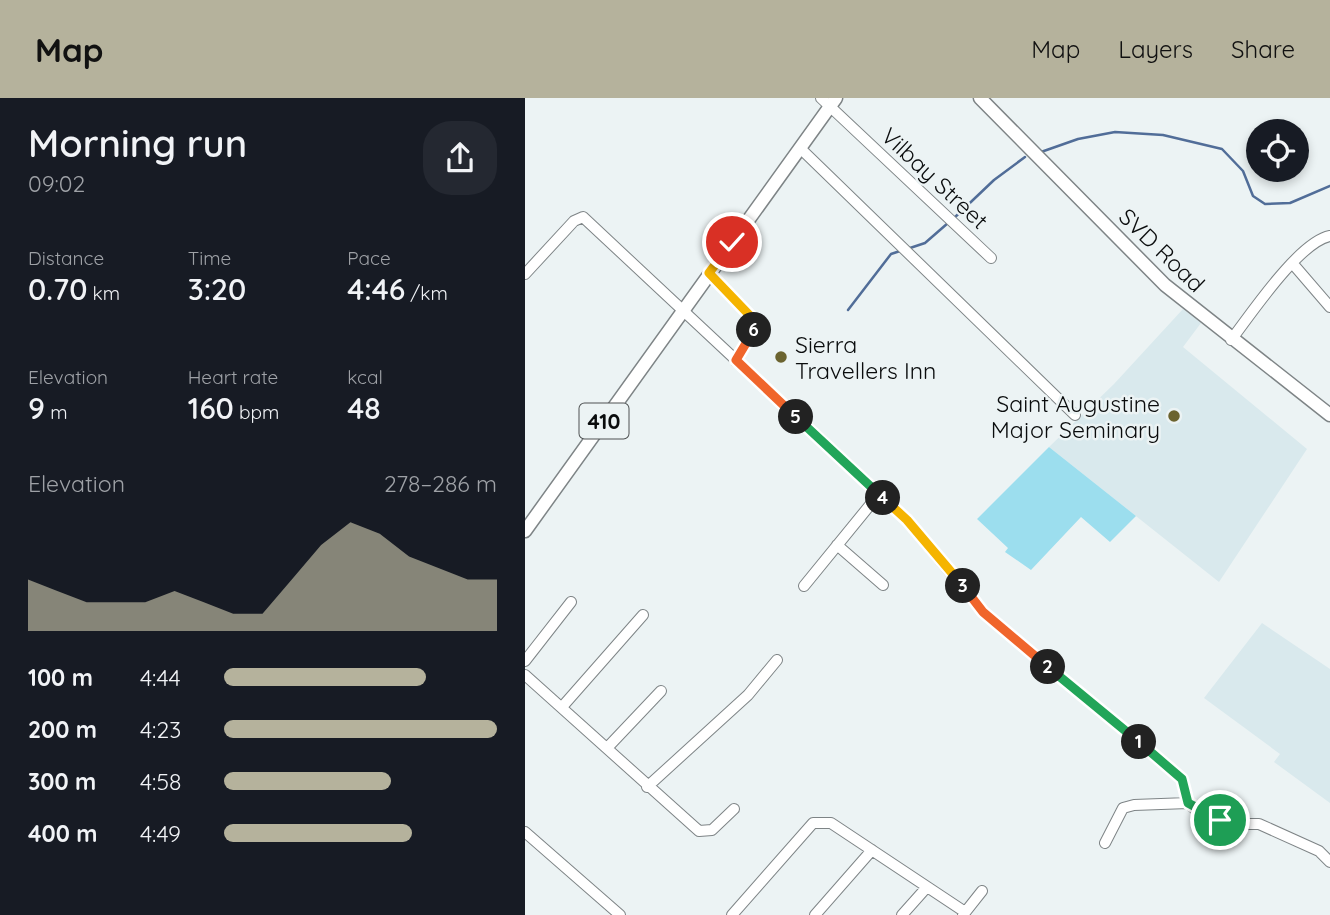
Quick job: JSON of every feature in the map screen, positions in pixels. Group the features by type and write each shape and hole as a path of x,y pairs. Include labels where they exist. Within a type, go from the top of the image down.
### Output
{"main road":[{"name":"SVD Road","path":"980,98 1165,285 1231,340 1330,415"},
{"name":"410","path":"525,531 800,148 829,101"}],"street":[{"name":"Vilbay Street","path":"829,101 991,258"},
{"path":"800,148 1075,415"},
{"path":"525,274 574,221 583,217 879,495 943,561 983,612 1182,779 1188,803"},
{"path":"1231,340 1278,277 1313,244 1330,236"},
{"path":"1293,264 1330,307"},
{"path":"709,273 758,324 736,360"},
{"path":"804,586 879,495"},
{"path":"837,545 883,585"},
{"path":"525,661 571,602"},
{"path":"562,708 643,615"},
{"path":"647,787 748,695 777,660"},
{"path":"525,675 699,831 712,830 734,809"},
{"path":"607,748 661,691"},
{"path":"1105,842 1123,808 1134,805 1188,803 1220,820 1259,824 1319,851 1330,862"},
{"path":"733,915 813,823 831,823 964,914 982,891"},
{"path":"525,832 620,915"},
{"path":"815,915 872,850"},
{"path":"902,915 926,887"}],"shaded area":[{"name":"Saint Augustine Major Seminary","path":"1183,309 1201,323 1183,347 1307,449 1219,582 1049,447 1114,384"},
{"path":"1049,447 1136,516 1110,542 1081,517 1031,570 1005,552 1008,548 977,519"},
{"path":"1262,623 1330,669 1330,803 1274,762 1280,754 1204,698"}],"waterway":[{"path":"1041,152 1078,139 1115,132 1163,135 1222,149 1243,171 1253,196 1265,204 1290,203 1330,186"},
{"path":"953,219 994,180 1025,157"},
{"path":"907,249 925,243 948,223"},
{"path":"848,310 891,254 900,251"}],"place":[{"name":"Sierra Travellers Inn","path":"781,357"},
{"name":"Saint Augustine Major Seminary","path":"1174,416"}],"route":[{"path":"732,242 709,273 758,324 736,360 907,520 983,612 1182,779 1188,803 1196,810 1220,820"}]}
